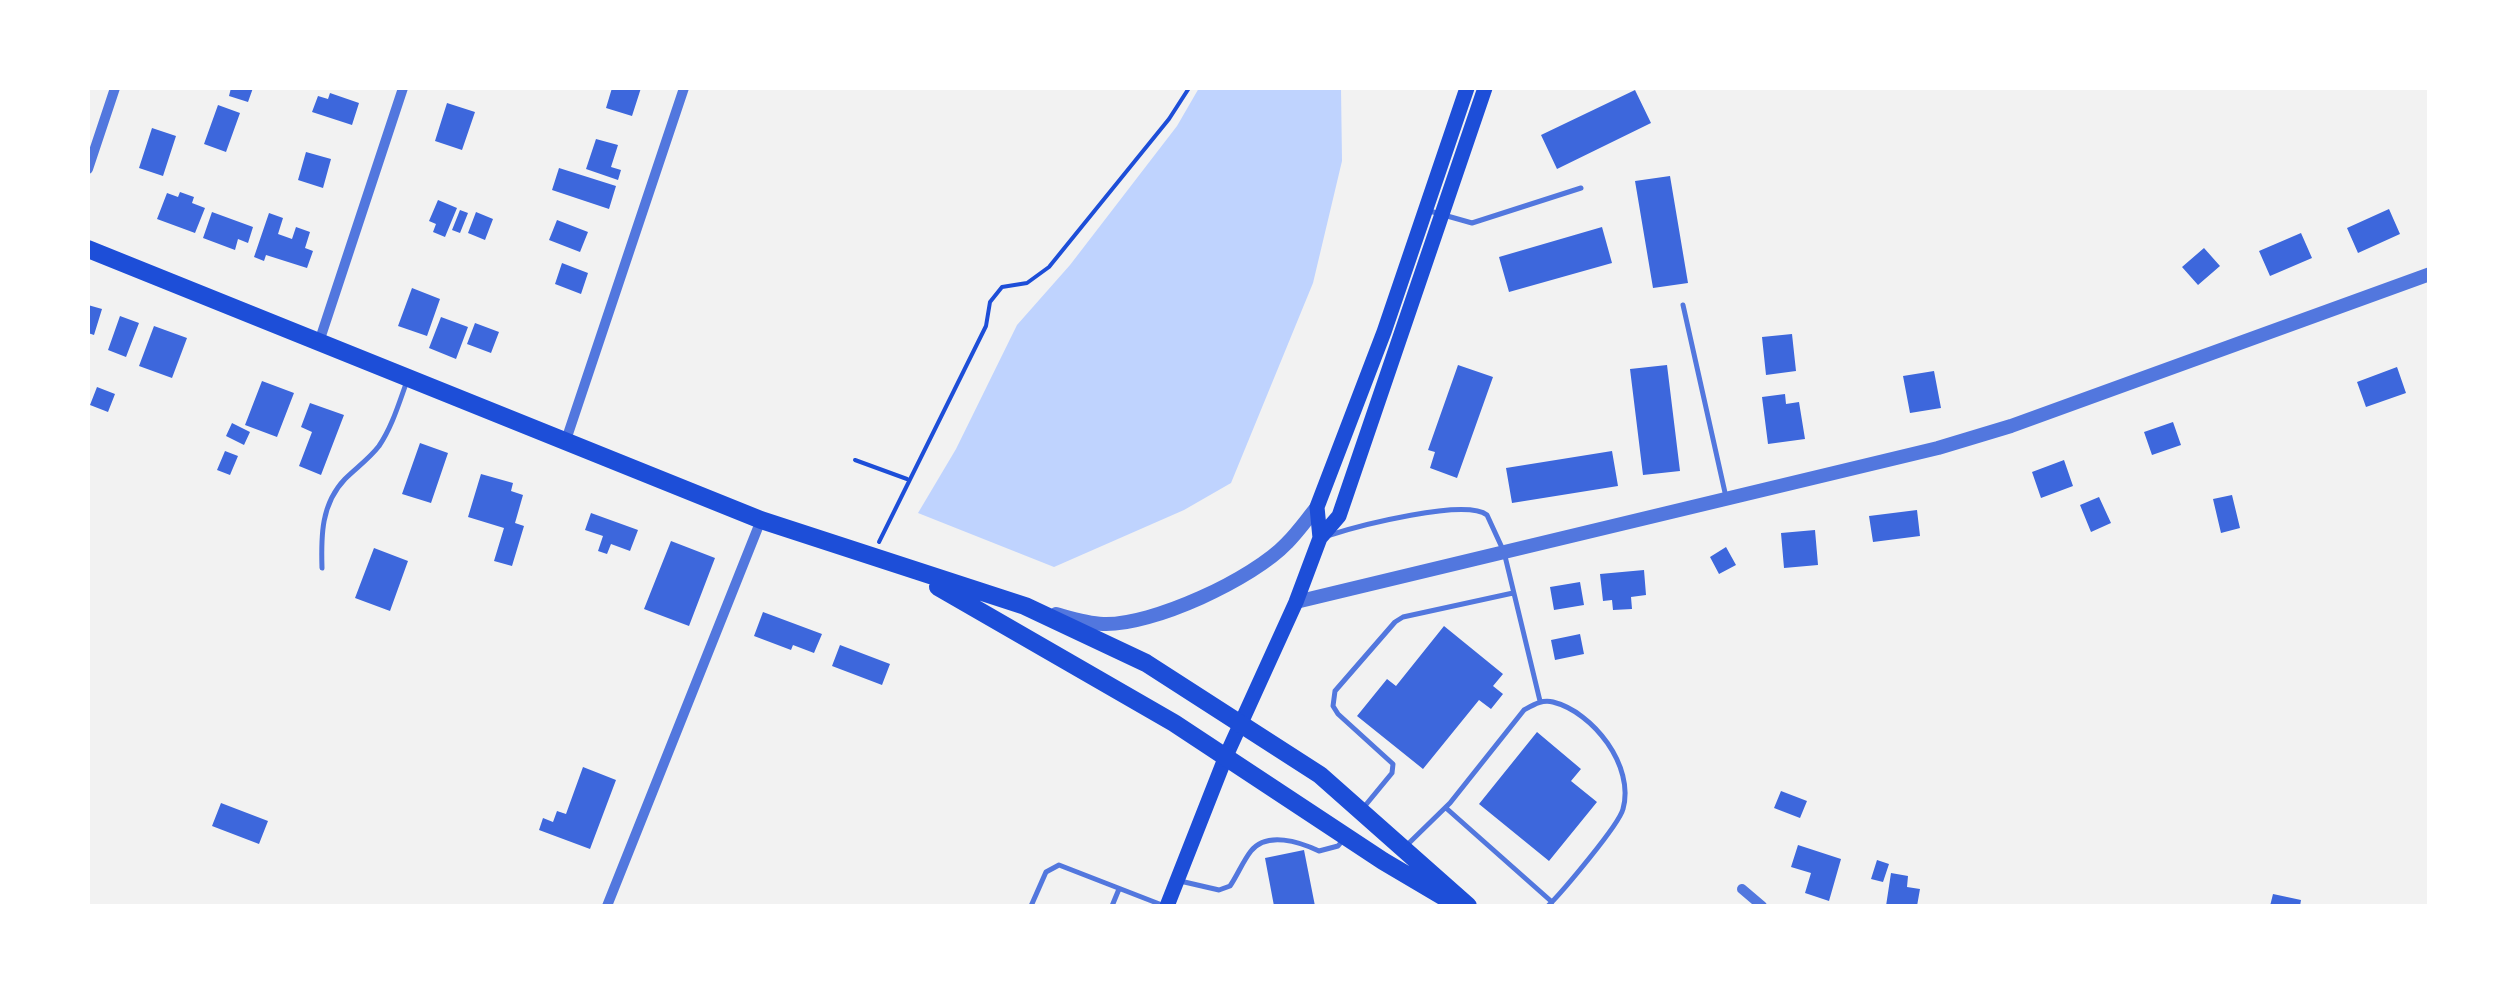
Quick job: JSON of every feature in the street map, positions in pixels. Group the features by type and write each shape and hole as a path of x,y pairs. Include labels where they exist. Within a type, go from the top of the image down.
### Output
{"highway":[{"path":"88,249 761,520 1025,606 1146,663 1320,775 1404,848 1458,905"},
{"path":"903,568 1091,674 1458,905"}],"main road":[{"path":"1166,906 1320,538 1340,516 1434,212 1467,88"},
{"path":"1320,538 1317,507 1485,88"}],"street":[{"path":"88,169 115,88"},
{"path":"319,342 402,88"},
{"path":"566,440 684,88"},
{"path":"1296,602 1904,457 2011,426 2430,274"},
{"path":"1025,606 1102,624 1130,622 1174,609 1264,562 1286,544 1317,507"},
{"path":"608,906 761,520"},
{"path":"1742,889 1762,906"}],"lane":[{"path":"1434,212 1472,223 1581,188"},
{"path":"1683,305 1727,500"},
{"path":"322,568 322,526 328,506 346,478 376,450 408,378"},
{"path":"1320,538 1368,522 1471,508 1487,515 1504,552 1540,702"},
{"path":"1362,810 1392,773 1393,764 1338,714 1333,706 1334,692 1387,630 1404,616 1514,593"},
{"path":"1404,848 1446,807 1524,710 1540,702 1553,702 1589,720 1614,753 1625,786 1623,811 1550,904 1446,807"},
{"path":"1177,880 1219,890 1230,886 1251,850 1261,843 1299,842 1319,851 1338,846 1346,836"},
{"path":"1031,906 1046,872 1059,865 1166,906"},
{"path":"1112,906 1119,889"}],"path":[{"path":"872,557 907,479 941,421 986,326 990,302 1002,287 1026,283 1049,268 1168,120 1189,88"},
{"path":"855,460 907,479"}],"water":[{"path":"1199,88 1341,88 1342,161 1313,283 1231,483 1184,510 1054,567 918,513 956,449 1017,325 1070,265 1177,126"}],"building":[{"path":"231,88 253,88 248,102 229,96"},
{"path":"612,88 641,88 632,116 606,108"},
{"path":"1635,90 1651,123 1557,169 1541,135"},
{"path":"330,93 359,103 352,125 312,112 318,96 328,99"},
{"path":"447,103 475,112 462,150 435,141"},
{"path":"218,105 240,113 226,152 204,144"},
{"path":"152,128 176,136 163,176 139,168"},
{"path":"596,139 618,145 611,167 621,170 618,180 586,169"},
{"path":"306,152 331,159 323,188 298,180"},
{"path":"559,168 616,186 609,209 552,190"},
{"path":"1670,176 1688,283 1653,288 1635,181"},
{"path":"180,192 194,197 192,203 205,208 195,233 157,219 167,193 178,197"},
{"path":"438,200 457,208 445,237 433,232 436,224 429,221"},
{"path":"2389,209 2400,234 2358,253 2347,228"},
{"path":"460,210 468,213 460,233 452,230"},
{"path":"212,212 253,227 248,243 238,239 235,250 203,238"},
{"path":"476,212 493,219 485,240 468,233"},
{"path":"269,213 283,218 278,234 292,239 296,227 310,232 305,248 313,251 307,268 266,255 264,261 254,257"},
{"path":"557,220 588,232 580,252 549,240"},
{"path":"1602,227 1612,263 1509,292 1499,257"},
{"path":"2301,233 2312,258 2270,276 2259,251"},
{"path":"2204,248 2220,266 2198,285 2182,267"},
{"path":"562,263 588,273 581,294 555,284"},
{"path":"412,288 440,299 427,336 398,326"},
{"path":"88,305 102,309 94,335 88,333"},
{"path":"120,316 139,323 126,357 108,350"},
{"path":"441,317 468,327 456,359 429,348"},
{"path":"475,323 499,332 491,353 467,344"},
{"path":"154,326 187,338 172,378 139,366"},
{"path":"1792,334 1796,371 1766,375 1762,337"},
{"path":"1458,365 1493,377 1457,478 1430,468 1435,452 1428,450"},
{"path":"1667,365 1680,471 1643,475 1630,369"},
{"path":"2397,367 2406,393 2366,407 2357,382"},
{"path":"1934,371 1941,408 1910,413 1903,376"},
{"path":"262,381 294,393 277,437 245,425"},
{"path":"97,387 115,394 108,412 90,405"},
{"path":"1785,394 1786,404 1799,402 1805,439 1768,444 1762,397"},
{"path":"310,403 344,415 321,475 299,466 312,432 301,427"},
{"path":"2173,422 2181,445 2152,455 2144,432"},
{"path":"232,423 250,432 244,445 226,436"},
{"path":"420,443 448,453 431,503 402,494"},
{"path":"225,451 238,456 230,475 217,470"},
{"path":"1612,451 1618,486 1512,503 1506,468"},
{"path":"2064,460 2073,486 2041,498 2032,472"},
{"path":"481,474 513,483 511,491 523,495 515,523 524,526 512,566 494,561 504,528 468,517"},
{"path":"2232,495 2240,528 2221,533 2213,499"},
{"path":"2099,497 2111,523 2091,532 2080,505"},
{"path":"1917,510 1920,536 1873,542 1869,516"},
{"path":"591,513 638,530 630,551 611,544 607,554 598,551 603,536 585,530"},
{"path":"1815,530 1818,565 1784,568 1781,533"},
{"path":"671,541 715,558 689,626 644,609"},
{"path":"1726,547 1736,565 1719,574 1710,557"},
{"path":"374,548 408,561 390,611 355,598"},
{"path":"1644,570 1646,595 1631,597 1632,609 1613,610 1612,600 1603,601 1600,574"},
{"path":"1580,582 1584,605 1554,610 1550,587"},
{"path":"763,612 822,634 814,653 793,645 791,650 754,636"},
{"path":"1444,626 1503,674 1493,686 1503,694 1491,709 1479,700 1423,769 1357,716 1387,679 1396,686"},
{"path":"1580,634 1584,654 1555,660 1551,640"},
{"path":"840,645 890,664 882,685 832,666"},
{"path":"1537,732 1581,769 1571,781 1597,802 1549,861 1479,804"},
{"path":"583,767 616,780 590,849 539,830 543,818 553,822 557,811 566,814"},
{"path":"1781,791 1807,801 1800,818 1774,808"},
{"path":"221,803 268,821 259,844 212,826"},
{"path":"1798,845 1841,859 1829,901 1805,893 1811,873 1791,867"},
{"path":"1304,850 1315,906 1274,906 1265,858"},
{"path":"1877,860 1889,864 1883,882 1871,879"},
{"path":"1891,873 1908,876 1907,887 1920,889 1917,906 1886,906"},
{"path":"2273,894 2301,900 2300,906 2270,906"}]}
